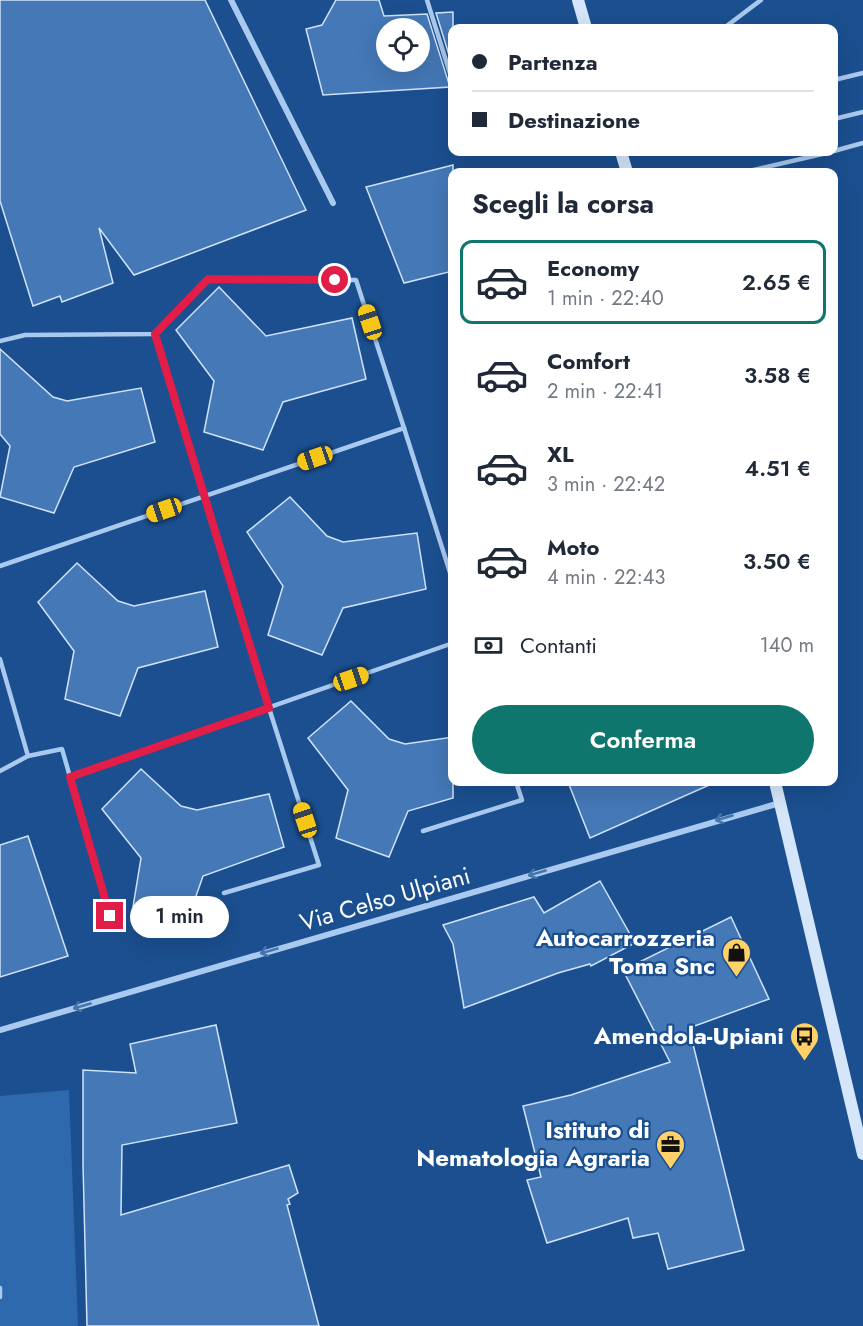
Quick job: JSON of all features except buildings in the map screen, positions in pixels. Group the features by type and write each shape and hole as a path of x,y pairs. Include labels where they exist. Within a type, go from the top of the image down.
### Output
{"main road":[{"path":"578,0 585,24"},
{"path":"777,786 863,1154"}],"street":[{"path":"231,0 333,203"},
{"name":"Via Celso Ulpiani","path":"0,1030 781,802"}],"lane":[{"path":"427,0 448,67"},
{"path":"729,24 761,0"},
{"path":"838,79 863,72"},
{"path":"838,118 863,112"},
{"path":"838,150 863,144"},
{"path":"762,168 812,156"},
{"path":"0,341 25,335 155,334 208,279 356,280 448,566"},
{"path":"155,334 319,865 224,893"},
{"path":"0,566 404,428"},
{"path":"70,777 448,645"},
{"path":"0,658 28,756"},
{"path":"0,771 28,756 62,749 110,916"},
{"path":"423,831 522,800 517,786"},
{"path":"0,1288 0,1297"}],"shaded area":[{"path":"69,1090 78,1326 0,1326 0,1096"}],"place":[{"name":"Autocarrozzeria Toma Snc","path":"736,978"},
{"name":"Amendola-Upiani","path":"805,1062"},
{"name":"Istituto di Nematologia Agraria","path":"671,1170"}],"route":[{"path":"110,916 70,777 269,708 155,334 208,279 335,280"}]}
